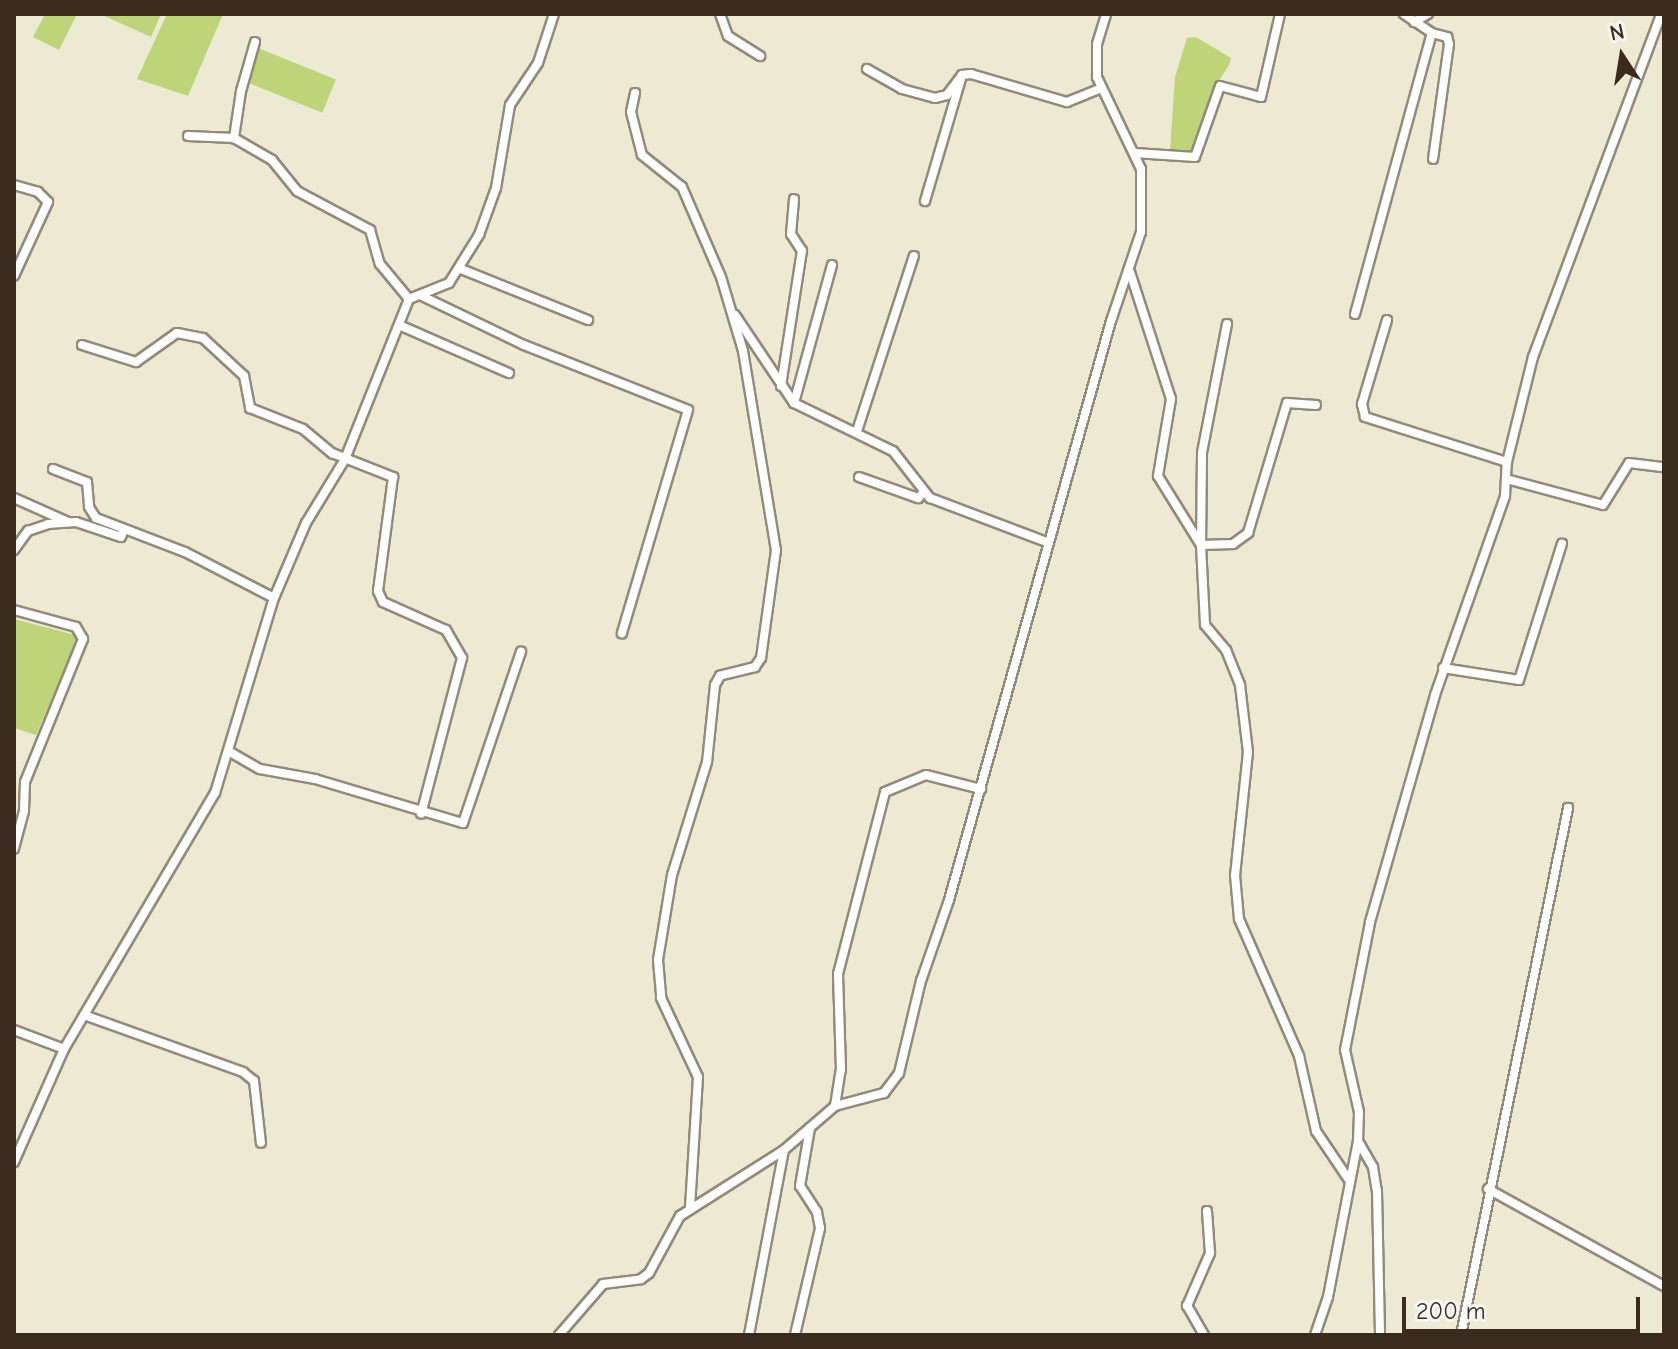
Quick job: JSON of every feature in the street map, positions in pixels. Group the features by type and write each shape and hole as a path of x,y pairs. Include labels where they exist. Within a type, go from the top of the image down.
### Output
{"street":[{"path":"409,299 440,290 461,269 493,199 510,105 538,63 554,14"},
{"path":"720,14 728,36 760,56"},
{"path":"559,1335 603,1284 641,1279 649,1273 667,1233 690,1208 784,1150 835,1106 884,1093 899,1073 921,981 981,789 1111,321 1141,232 1144,189 1135,153 1099,89 1095,61 1106,14"},
{"path":"1135,153 1195,157 1220,86 1261,97 1280,14"},
{"path":"1404,14 1432,33 1447,37 1449,44 1433,159"},
{"path":"1414,22 1428,14"},
{"path":"1315,1335 1324,1315 1358,1141 1359,1112 1346,1058 1348,1019 1370,922 1443,668 1510,480 1507,462 1533,357 1661,14"},
{"path":"1355,314 1432,33"},
{"path":"234,138 241,91 255,42"},
{"path":"867,69 902,89 935,98 947,95 962,75"},
{"path":"962,75 979,75 1067,102 1099,89"},
{"path":"925,201 962,75"},
{"path":"635,93 631,112 642,155 682,187 732,311 769,485 776,550 761,658 755,667 720,676 715,685 707,762 672,875 658,960 661,998 698,1077 690,1208"},
{"path":"188,136 234,138 272,160 297,191 370,230 380,264 409,299"},
{"path":"14,185 38,192 48,202 14,276"},
{"path":"781,387 802,251 791,234 794,199"},
{"path":"857,431 914,256"},
{"path":"794,403 832,265"},
{"path":"461,269 588,320"},
{"path":"1130,272 1171,399 1158,476 1201,545"},
{"path":"421,295 524,345 688,410 622,633"},
{"path":"14,1162 64,1049 215,793 230,752 274,598 306,523 345,459 409,299"},
{"path":"732,311 794,403 893,451 924,492 1049,543"},
{"path":"1387,320 1362,404 1365,417 1507,462"},
{"path":"1227,324 1202,453 1201,545 1205,625 1235,666 1246,721 1247,787 1235,875 1239,919 1299,1056 1316,1131 1349,1180"},
{"path":"399,325 509,373"},
{"path":"82,345 136,362 177,333 203,338 244,376 250,408 303,429 345,459 393,477 378,591 383,602 446,630 461,649 448,722 421,814"},
{"path":"1201,545 1233,544 1248,533 1287,403 1316,405"},
{"path":"1510,480 1599,506 1609,501 1629,463 1664,467"},
{"path":"53,469 84,479 91,512 124,530 185,552 274,598"},
{"path":"859,477 918,498 924,492"},
{"path":"14,498 71,523 121,537 124,530"},
{"path":"14,550 28,531 71,523"},
{"path":"1443,668 1519,680 1562,544"},
{"path":"14,610 76,627 83,639 25,782 14,849"},
{"path":"230,752 260,769 315,779 421,814 463,823 521,652"},
{"path":"835,1106 841,1070 838,974 885,792 926,775 981,789"},
{"path":"1461,1335 1488,1189 1518,1069 1568,808"},
{"path":"84,1015 243,1072 254,1081 261,1143"},
{"path":"14,1030 64,1049"},
{"path":"795,1335 820,1228 799,1177 810,1127"},
{"path":"1358,1141 1376,1182 1380,1335"},
{"path":"749,1335 784,1150"},
{"path":"1488,1189 1664,1286"},
{"path":"1204,1335 1187,1306 1210,1253 1207,1211"}],"green space":[{"path":"45,14 77,14 59,50 33,37"},
{"path":"100,14 161,14 151,37"},
{"path":"167,14 223,14 188,96 137,79"},
{"path":"1196,37 1231,58 1216,86 1194,154 1170,151 1175,77 1187,38"},
{"path":"258,48 336,79 322,113 245,81"},
{"path":"14,619 79,636 36,735 14,728"}]}
